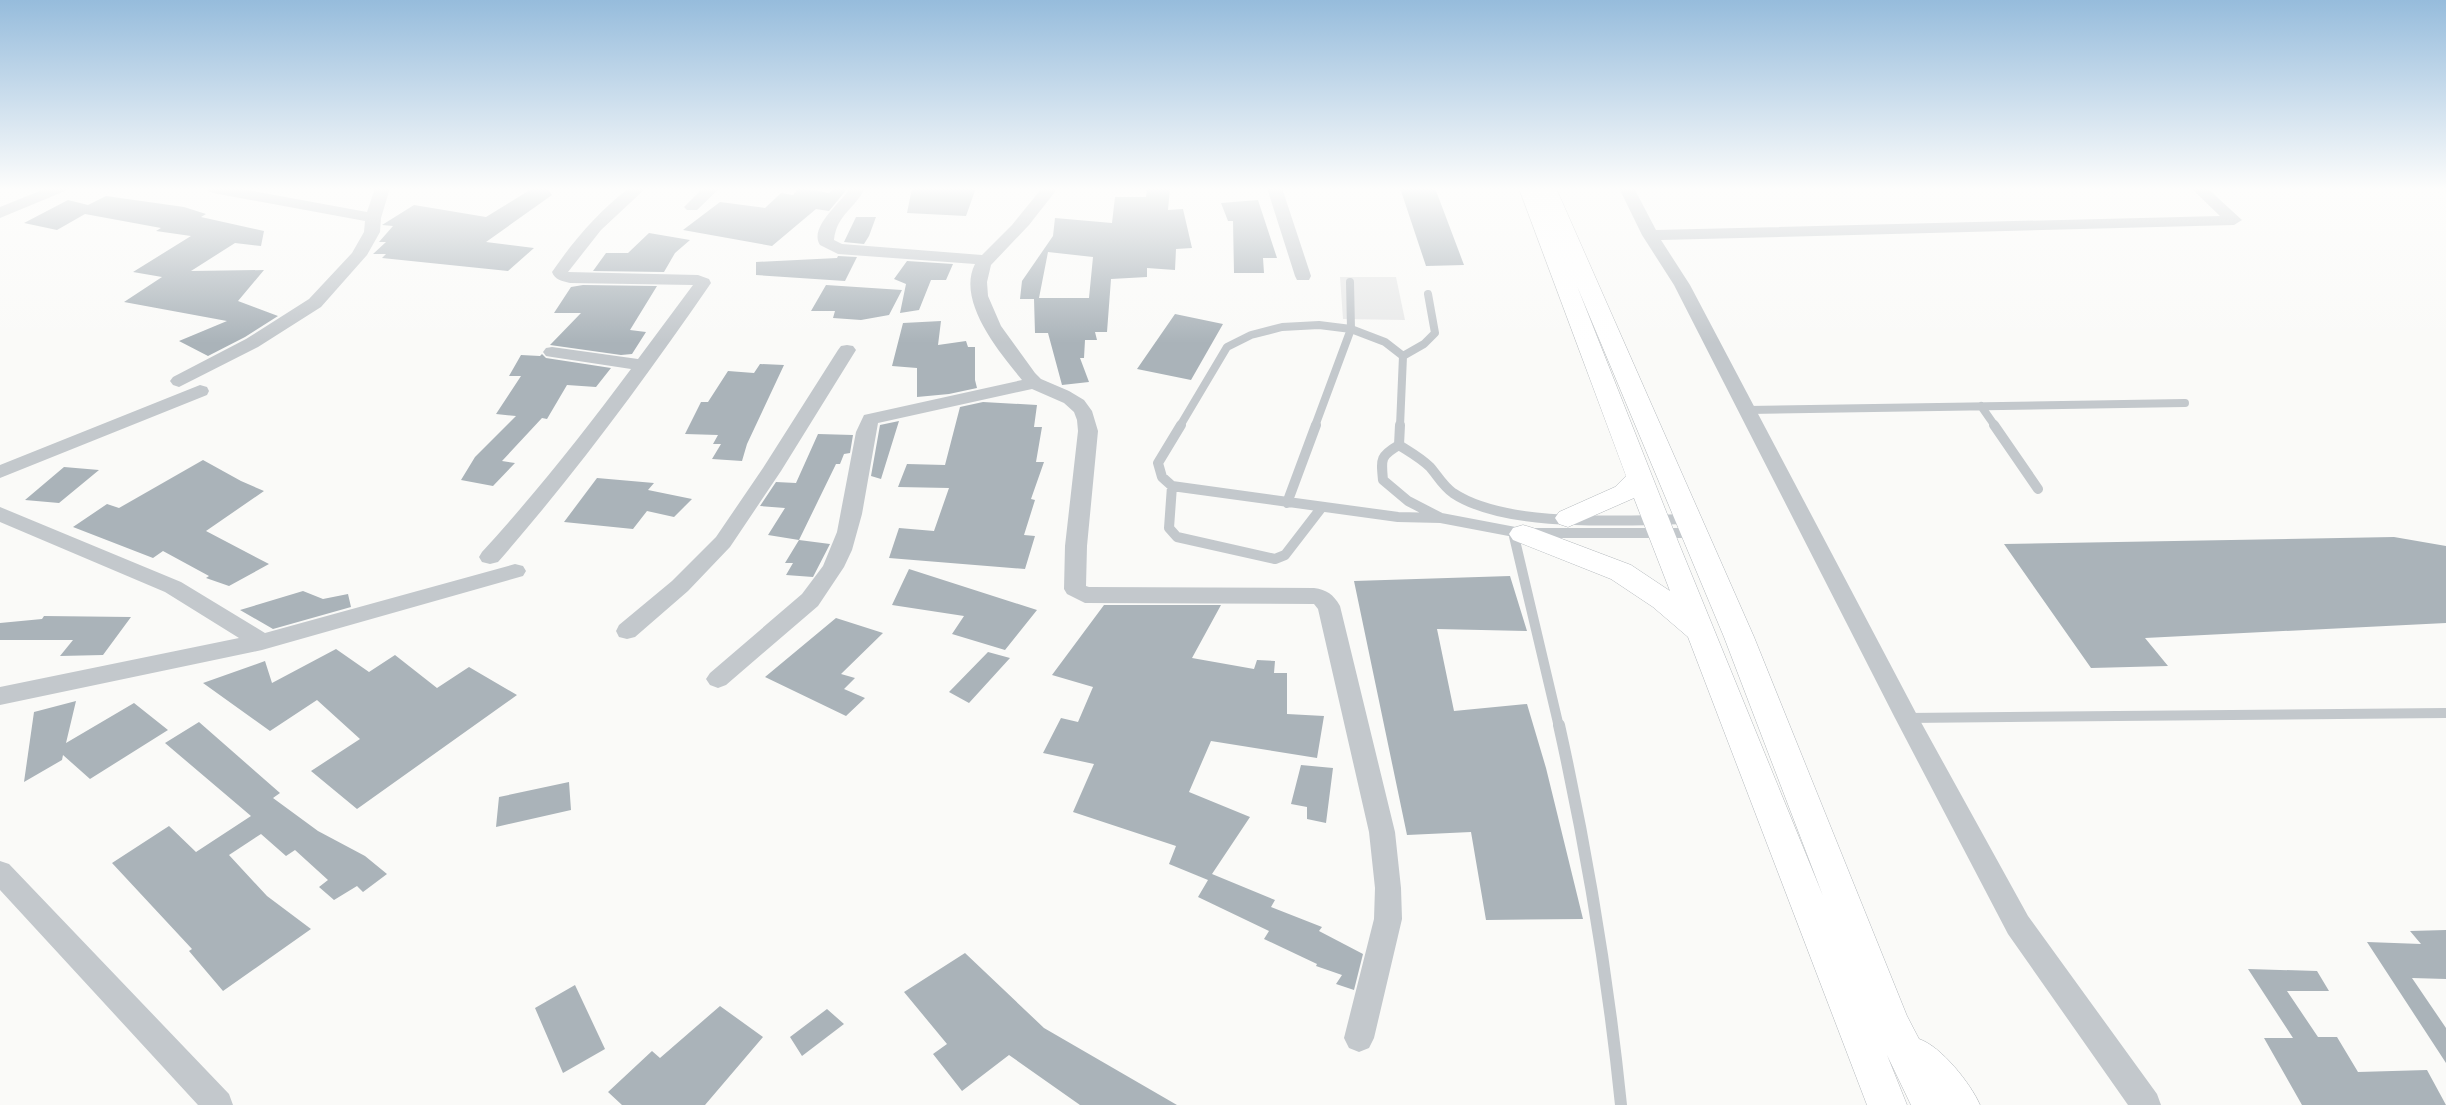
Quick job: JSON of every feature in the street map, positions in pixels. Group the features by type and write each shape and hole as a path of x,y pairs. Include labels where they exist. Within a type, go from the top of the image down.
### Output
{"highway":[{"path":"1548,240 1658,527 1702,632 1887,1105"},
{"path":"1568,240 1692,526 1793,769 1891,1024 1932,1105"},
{"path":"1568,518 1624,493 1640,478"},
{"path":"1518,533 1621,572 1663,600 1702,632"},
{"path":"1891,1024 1960,1105"}],"street":[{"path":"179,381 252,343 315,303 359,255 368,240"},
{"path":"490,557 534,508 583,447 702,286 701,281 563,277 560,272 582,240"},
{"path":"826,240 830,246 838,249 987,260"},
{"path":"1007,240 987,260 981,269 977,284 992,328 1034,383 1056,392 1081,406 1087,417 1088,432 1074,577 1075,589 1085,595 1314,596 1321,598 1329,606 1382,832 1388,888 1388,918 1359,1038"},
{"path":"1291,240 1303,276"},
{"path":"1653,240 1682,284 1907,718 2018,925 2146,1105"},
{"path":"628,631 680,586 722,542 771,471 847,350"},
{"path":"552,352 643,365"},
{"path":"718,680 810,600 823,587 832,572 847,538 871,419 1034,383"},
{"path":"0,472 200,391"},
{"path":"0,514 173,587 262,642"},
{"path":"0,696 262,642 515,571"},
{"path":"0,872 218,1105"}],"lane":[{"path":"1287,503 1351,329 1350,282"},
{"path":"1403,356 1424,344 1435,333 1428,294"},
{"path":"1403,356 1385,342 1351,329 1319,325 1282,327 1251,335 1227,347 1158,463 1162,477 1172,486 1287,503 1398,516 1441,518 1518,533 1692,526"},
{"path":"1399,445 1403,356"},
{"path":"1748,410 2185,403"},
{"path":"1981,406 2038,489"},
{"path":"1399,445 1426,463 1453,492 1480,505 1525,514 1658,527 1692,526"},
{"path":"1399,445 1385,453 1381,463 1383,480 1408,501 1441,518"},
{"path":"1172,486 1169,528 1177,536 1275,559 1286,555 1322,507"},
{"path":"1518,533 1571,784 1607,976 1621,1105"},
{"path":"1907,718 2446,713"}],"shaded area":[{"path":"1340,277 1396,277 1405,320 1343,319"}],"building":[{"path":"185,240 262,240 261,246 235,243 191,271 264,270 238,301 278,316 245,337 208,356 179,341 227,321 124,302 162,277 133,272"},
{"path":"381,240 489,240 486,242 534,248 508,271 382,258 386,254 373,254 386,242 379,242"},
{"path":"642,240 690,240 675,253 664,272 593,271 606,253 628,253"},
{"path":"736,240 780,240 772,246"},
{"path":"845,240 867,240 864,244 844,242"},
{"path":"1051,240 1190,240 1192,248 1176,249 1175,270 1147,268 1147,277 1111,279 1107,332 1095,332 1097,340 1085,340 1084,358 1080,358 1089,382 1062,385 1048,333 1035,333 1034,299 1020,299 1022,281","holes":["1048,252 1093,257 1089,298 1039,298"]},
{"path":"1233,240 1271,240 1277,258 1263,258 1264,273 1234,273"},
{"path":"1417,240 1454,240 1464,265 1426,266"},
{"path":"838,256 857,257 845,281 756,275 756,262 837,258"},
{"path":"907,261 953,264 946,280 931,280 919,310 900,313 906,284 894,279"},
{"path":"583,285 657,286 630,330 646,332 632,354 621,355 550,345 581,313 554,313 571,287"},
{"path":"826,285 902,290 889,315 861,320 833,318 835,311 811,311"},
{"path":"1175,314 1223,324 1191,380 1137,369"},
{"path":"941,321 938,345 966,341 968,347 975,347 975,380 977,388 949,394 917,397 917,368 892,366 903,323"},
{"path":"542,354 546,358 611,368 596,387 567,385 547,419 542,418 502,461 515,463 493,486 461,480 475,457 516,416 496,414 521,376 509,376 521,355 540,356"},
{"path":"760,364 784,365 747,444 742,461 712,459 721,444 713,444 718,435 685,434 701,402 708,402 728,371 754,373"},
{"path":"983,402 1037,405 1034,427 1042,427 1036,462 1044,462 1031,499 1035,500 1024,535 1035,536 1025,569 889,558 899,528 934,531 949,488 898,487 907,464 945,465 960,407"},
{"path":"899,421 881,479 871,476 880,425"},
{"path":"818,434 853,435 850,453 844,454 840,464 836,464 799,540 768,535 785,508 760,506 776,482 796,483"},
{"path":"203,460 241,481 264,491 206,531 269,564 229,586 206,578 209,576 163,551 153,558 73,527 107,504 119,508"},
{"path":"64,467 99,470 59,503 25,500"},
{"path":"597,478 654,483 648,490 692,499 674,517 647,511 633,529 564,522"},
{"path":"2394,537 2446,546 2446,623 2145,638 2168,666 2091,668 2004,544"},
{"path":"799,540 830,544 813,577 786,575 793,563 785,563"},
{"path":"909,569 1037,610 1005,650 952,634 964,616 892,605"},
{"path":"1510,576 1527,631 1437,629 1454,711 1527,704 1546,768 1583,919 1486,920 1471,832 1407,835 1354,581"},
{"path":"303,591 323,599 348,594 351,607 273,629 240,610"},
{"path":"1104,605 1221,605 1192,658 1254,669 1257,660 1275,661 1274,673 1287,673 1287,714 1324,716 1317,758 1211,741 1189,792 1250,817 1212,874 1275,900 1271,907 1322,927 1319,931 1363,954 1354,990 1336,984 1342,975 1316,966 1317,964 1264,939 1269,931 1198,897 1208,880 1169,864 1176,846 1073,812 1094,764 1043,753 1061,718 1078,722 1093,687 1052,675"},
{"path":"44,616 131,617 103,655 60,656 73,640 0,640 0,623 42,619"},
{"path":"836,618 883,633 841,674 855,678 844,689 865,698 846,716 765,677"},
{"path":"336,649 369,672 395,655 437,688 469,667 517,695 357,809 311,771 360,739 317,700 270,731 203,683 265,661 272,683"},
{"path":"988,652 1010,658 969,703 949,692"},
{"path":"76,701 66,743 134,703 168,730 90,779 63,755 62,760 24,782 34,712"},
{"path":"199,722 280,793 273,798 318,831 365,856 387,874 363,892 357,886 334,900 319,887 328,880 295,850 286,856 261,834 229,855 267,896 311,929 223,991 189,951 192,949 112,863 169,826 196,852 251,816 165,743"},
{"path":"1301,765 1333,768 1326,823 1307,819 1307,807 1291,804"},
{"path":"569,782 571,810 496,827 499,797"},
{"path":"2446,930 2446,979 2412,978 2446,1028 2446,1063 2367,942 2421,944 2410,931"},
{"path":"965,953 1044,1028 1177,1105 1080,1105 1009,1055 962,1091 933,1054 947,1044 904,992"},
{"path":"2248,969 2317,971 2329,991 2287,991 2318,1037 2337,1037 2358,1072 2427,1070 2446,1105 2302,1105 2264,1038 2293,1038"},
{"path":"575,985 605,1049 563,1073 535,1008"},
{"path":"720,1006 763,1037 705,1105 622,1105 608,1092 652,1051 660,1058"},
{"path":"827,1009 844,1024 802,1056 790,1037"}]}
